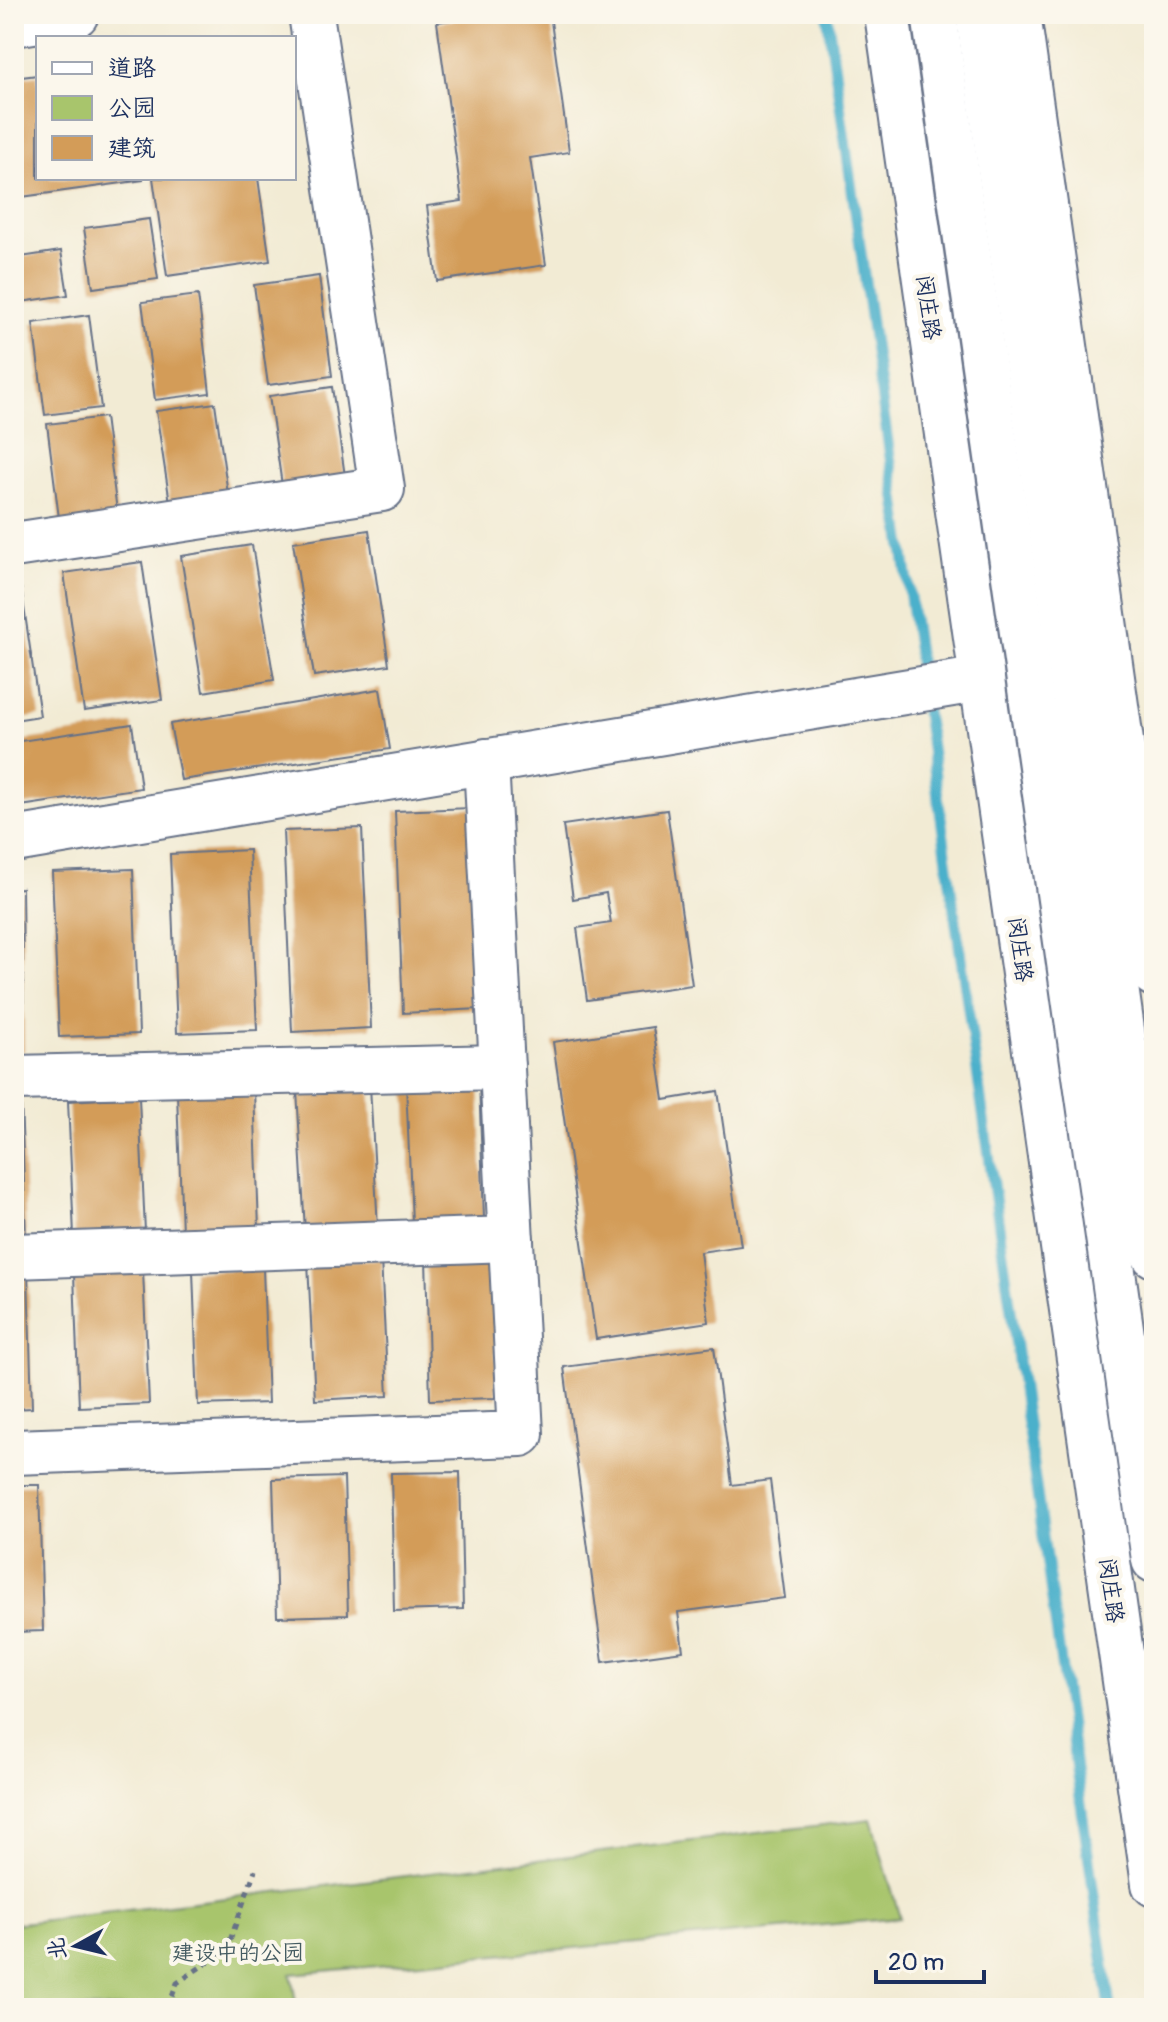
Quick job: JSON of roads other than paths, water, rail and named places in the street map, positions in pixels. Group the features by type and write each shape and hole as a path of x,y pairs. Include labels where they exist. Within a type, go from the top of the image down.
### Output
{"street":[{"path":"14,24 76,14"},
{"path":"14,545 382,489 311,14"},
{"name":"闵庄路","path":"887,14 1154,1884"},
{"name":"闵庄路","path":"934,14 1154,1560"},
{"path":"978,14 1154,1255"},
{"path":"1018,14 1154,974"},
{"path":"14,840 982,679"},
{"path":"14,1452 521,1434 486,761"},
{"path":"14,1078 502,1067"},
{"path":"14,1256 511,1239"}],"waterway":[{"path":"827,14 922,681"},
{"path":"924,698 1110,2008"}],"park label":[{"name":"建设中的公园","path":"238,1952"}]}
